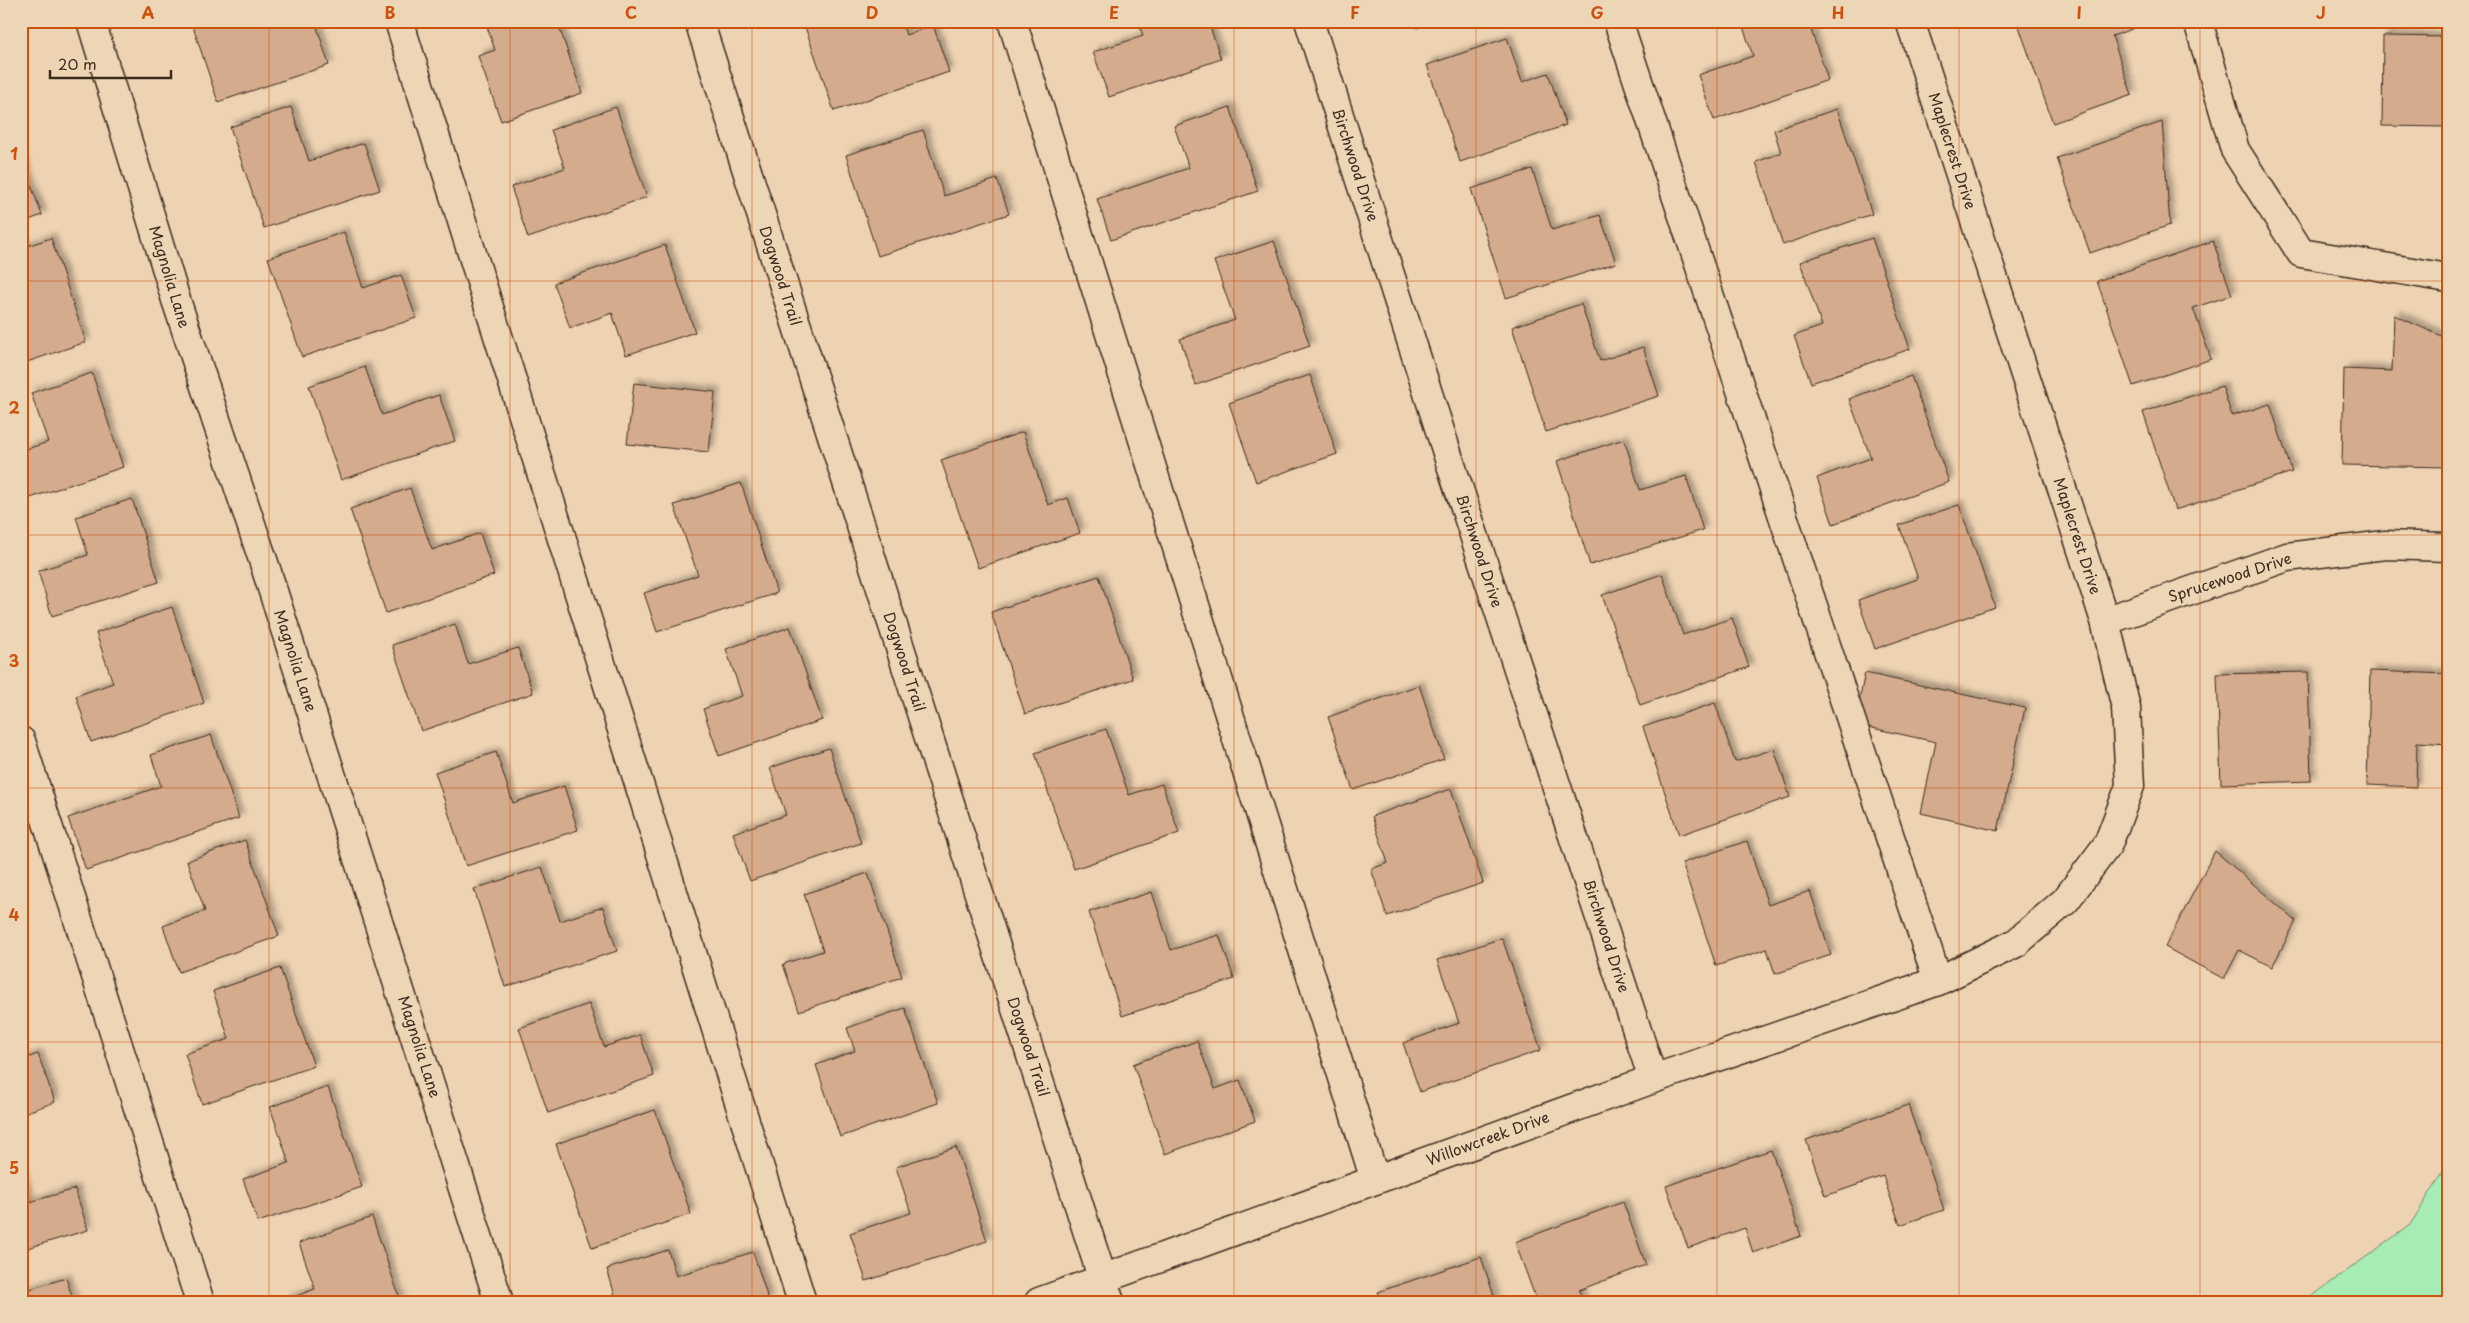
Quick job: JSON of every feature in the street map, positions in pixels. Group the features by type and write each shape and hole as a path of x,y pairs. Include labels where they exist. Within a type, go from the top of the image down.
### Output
{"street":[{"name":"Magnolia Lane","path":"91,21 176,300 265,566 499,1302"},
{"path":"399,21 802,1302"},
{"name":"Dogwood Trail","path":"699,21 1106,1290"},
{"path":"1012,21 1375,1180"},
{"name":"Birchwood Drive","path":"1309,21 1450,462 1653,1079"},
{"path":"1618,21 1938,981"},
{"name":"Maplecrest Drive","path":"1910,21 2105,621 2126,708 2130,786 2108,844 2065,901 2016,943 1938,981"},
{"path":"2198,21 2235,150 2301,253 2448,278"},
{"name":"Sprucewood Drive","path":"2105,621 2287,557 2385,545 2448,547"},
{"path":"21,741 200,1302"},
{"name":"Willowcreek Drive","path":"1039,1302 1106,1290 1375,1180 1653,1079 1938,981"}],"green space":[{"path":"2448,1164 2448,1302 2304,1302 2410,1225"}],"building":[{"path":"191,21 315,21 329,65 218,102"},
{"path":"485,21 557,21 582,93 501,121 478,56 495,50"},
{"path":"803,21 901,21 906,35 933,25 949,72 834,111"},
{"path":"1138,21 1208,21 1221,59 1109,97 1093,52 1143,36"},
{"path":"1415,21 1436,21 1417,28"},
{"path":"1741,21 1808,21 1828,80 1714,120 1698,75 1753,56"},
{"path":"2017,21 2129,21 2132,29 2112,36 2132,95 2053,123"},
{"path":"2383,36 2448,37 2448,127 2382,126"},
{"path":"1507,38 1522,82 1548,73 1566,125 1460,162 1427,65"},
{"path":"291,107 309,161 364,143 380,190 264,228 230,127"},
{"path":"616,107 647,197 528,238 511,187 565,168 551,130"},
{"path":"1230,107 1258,191 1111,240 1097,199 1189,168 1174,126"},
{"path":"1837,109 1872,214 1783,245 1756,162 1781,153 1774,130"},
{"path":"2162,122 2170,225 2090,253 2057,158"},
{"path":"923,130 944,196 997,179 1009,214 878,256 846,155"},
{"path":"21,158 42,215 21,223"},
{"path":"1532,169 1552,230 1600,215 1616,263 1506,298 1471,189"},
{"path":"344,232 363,288 401,275 416,318 302,357 268,258"},
{"path":"51,238 86,342 21,364 21,248"},
{"path":"1872,238 1910,349 1811,383 1794,336 1822,326 1800,262"},
{"path":"1274,241 1310,346 1196,385 1180,339 1235,320 1214,261"},
{"path":"2213,241 2232,295 2193,308 2211,359 2133,386 2097,281"},
{"path":"665,245 695,332 626,355 612,313 570,328 554,283"},
{"path":"1581,304 1600,361 1643,347 1659,396 1546,432 1512,327"},
{"path":"2394,315 2448,339 2448,467 2342,465 2344,369 2392,371"},
{"path":"365,367 382,415 439,395 455,441 341,480 309,386"},
{"path":"92,373 123,467 21,501 21,451 48,442 31,393"},
{"path":"1310,375 1337,454 1256,482 1229,403"},
{"path":"1911,376 1949,482 1833,524 1817,478 1871,458 1849,399"},
{"path":"634,383 715,392 709,452 627,444"},
{"path":"2222,386 2232,416 2270,404 2292,472 2175,510 2143,412"},
{"path":"1023,432 1048,505 1068,498 1080,533 978,568 941,460"},
{"path":"1624,439 1640,490 1686,476 1703,530 1590,565 1557,461"},
{"path":"741,483 777,593 657,632 644,593 698,575 674,505"},
{"path":"410,488 432,550 480,533 494,575 386,613 350,509"},
{"path":"132,499 159,582 52,616 38,571 88,555 76,517"},
{"path":"1959,505 1995,607 1875,649 1858,600 1918,579 1899,525"},
{"path":"1662,574 1683,635 1732,618 1749,667 1640,705 1602,595"},
{"path":"1099,576 1133,679 1025,714 991,612"},
{"path":"172,607 204,703 91,742 76,696 113,683 96,633"},
{"path":"455,624 468,664 518,648 533,693 421,731 392,645"},
{"path":"790,627 822,720 719,756 703,709 742,696 726,649"},
{"path":"2370,671 2448,674 2448,744 2417,742 2416,787 2367,785"},
{"path":"2308,672 2311,781 2221,784 2217,674"},
{"path":"1865,673 2025,708 1998,831 1921,813 1936,742 1854,724"},
{"path":"1419,685 1444,759 1353,790 1328,717"},
{"path":"1715,703 1735,762 1774,749 1790,797 1679,835 1643,727"},
{"path":"1106,729 1129,795 1162,784 1179,833 1074,869 1035,753"},
{"path":"211,735 239,818 86,870 68,818 161,786 151,755"},
{"path":"829,748 861,843 750,881 733,833 786,815 770,768"},
{"path":"496,752 513,803 564,786 578,830 466,866 435,772"},
{"path":"1451,789 1483,883 1387,916 1371,869 1388,863 1372,816"},
{"path":"245,840 279,936 179,972 163,926 205,911 187,861"},
{"path":"1747,841 1768,905 1810,891 1831,955 1775,974 1767,949 1716,966 1682,863"},
{"path":"2215,851 2296,921 2272,967 2239,950 2224,979 2165,947"},
{"path":"542,867 560,921 603,907 617,951 505,987 474,889"},
{"path":"868,873 902,977 799,1011 783,964 823,951 804,894"},
{"path":"1152,892 1171,950 1219,935 1234,979 1122,1016 1089,912"},
{"path":"1502,938 1541,1050 1420,1092 1403,1043 1459,1023 1437,960"},
{"path":"280,968 314,1066 202,1104 185,1054 229,1039 213,991"},
{"path":"589,1004 604,1047 640,1035 654,1076 548,1113 519,1028"},
{"path":"905,1008 938,1103 840,1137 816,1065 855,1051 847,1028"},
{"path":"1197,1041 1215,1089 1240,1080 1255,1121 1165,1154 1133,1064"},
{"path":"38,1054 55,1102 21,1114 21,1060"},
{"path":"328,1087 362,1187 258,1222 243,1179 289,1163 270,1107"},
{"path":"1908,1105 1944,1210 1900,1225 1883,1176 1825,1196 1806,1140"},
{"path":"655,1110 691,1214 592,1248 556,1144"},
{"path":"956,1147 987,1241 866,1281 850,1233 911,1213 896,1167"},
{"path":"1771,1150 1801,1236 1753,1253 1745,1228 1688,1248 1666,1186"},
{"path":"21,1174 30,1202 75,1189 88,1230 21,1250"},
{"path":"1623,1202 1646,1265 1579,1290 1583,1302 1537,1302 1515,1242"},
{"path":"372,1217 401,1302 280,1302 315,1289 299,1243"},
{"path":"668,1250 676,1276 753,1252 769,1302 617,1302 607,1269"},
{"path":"1481,1257 1496,1302 1382,1302 1378,1292"},
{"path":"66,1278 74,1302 21,1302 21,1292"}]}
